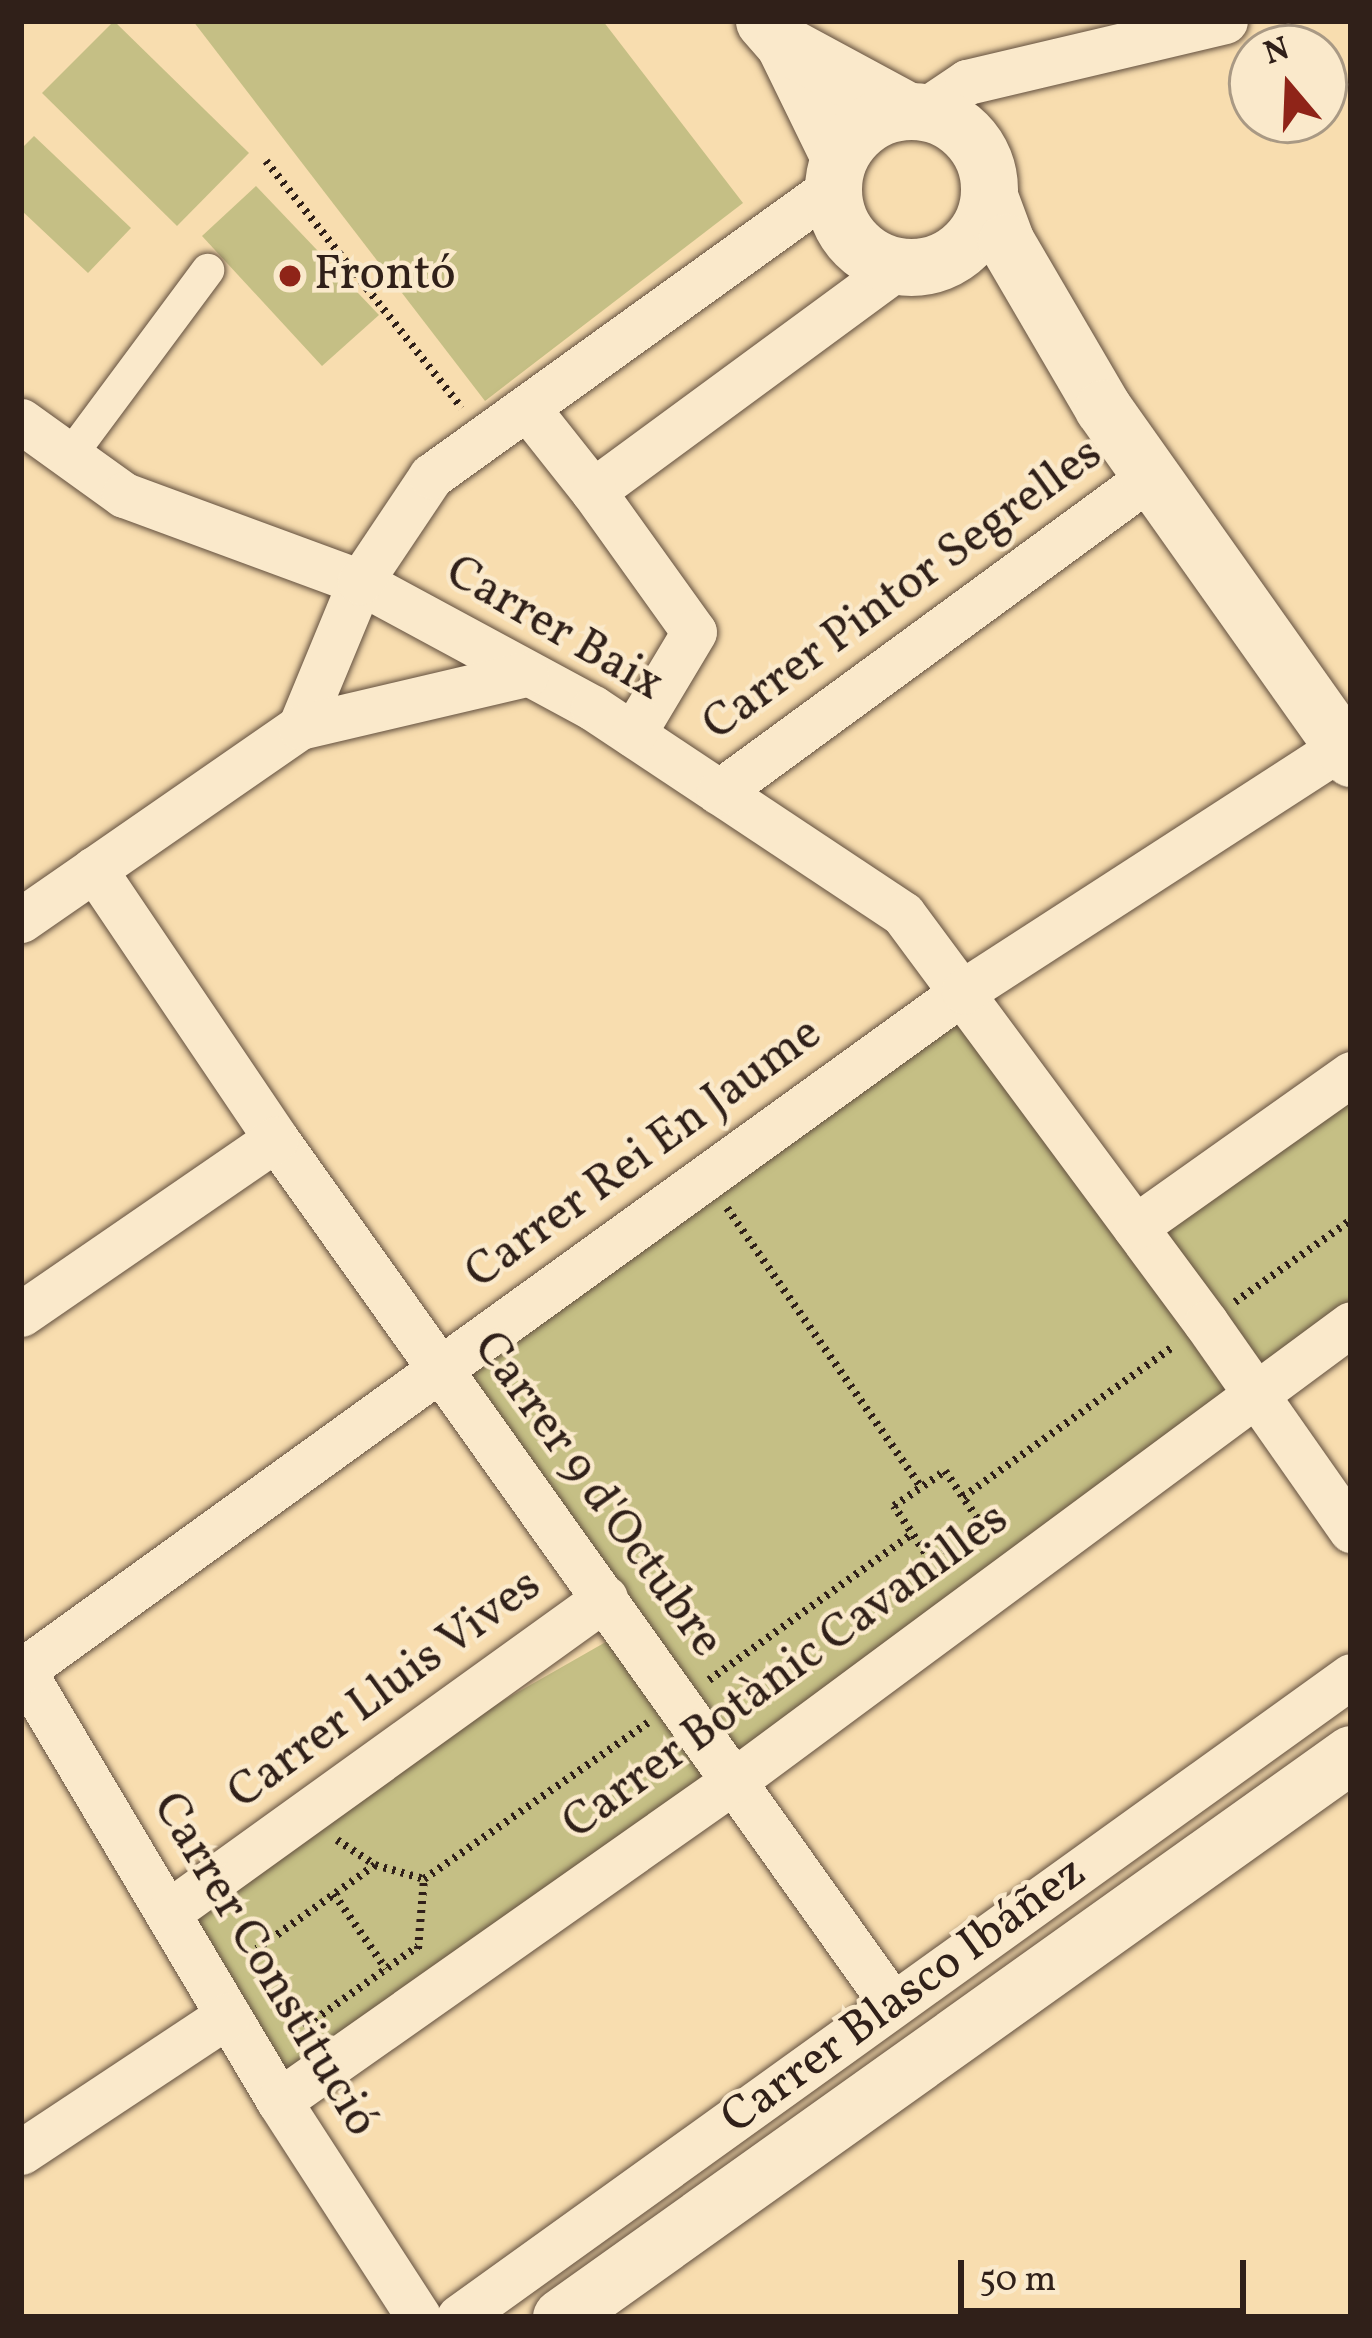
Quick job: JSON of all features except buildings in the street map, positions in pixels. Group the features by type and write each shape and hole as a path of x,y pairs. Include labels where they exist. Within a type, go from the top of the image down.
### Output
{"street":[{"path":"300,727 360,582 431,476 528,409 836,172 868,124 916,111 967,82 1226,21"},
{"path":"774,33 916,111 963,129 980,149 989,173 990,199 1006,242 1103,408 1347,752"},
{"path":"774,33 836,172 843,230 876,260 923,263 980,279 1103,408"},
{"path":"593,491 983,223 990,199"},
{"path":"38,441 207,270"},
{"path":"528,409 694,632 633,734"},
{"name":"Carrer Baix","path":"38,441 124,495 360,582 633,734 903,914 1207,1323 1351,1530"},
{"name":"Carrer Pintor Segrelles","path":"719,792 1151,476"},
{"path":"21,920 300,727 526,674"},
{"name":"Carrer Rei En Jaume","path":"22,1669 964,992 1347,752"},
{"name":"Carrer 9 d'Octubre","path":"94,869 275,1139 892,2004"},
{"path":"1135,1226 1351,1074"},
{"path":"21,1314 275,1139"},
{"name":"Carrer Botànic Cavanilles","path":"279,2101 735,1780 1351,1324"},
{"name":"Carrer Lluis Vives","path":"170,1911 605,1598"},
{"name":"Carrer Constitució","path":"22,1669 279,2101 418,2317"},
{"name":"Carrer Blasco Ibáñez","path":"458,2317 1351,1676"},
{"name":"Carrer Blasco Ibáñez","path":"561,2317 1351,1754"},
{"path":"21,2152 228,2015"}],"path":[{"path":"266,161 486,438"},
{"path":"706,1177 921,1487"},
{"path":"962,1498 1351,1220"},
{"path":"945,1471 982,1526 930,1560 894,1506 921,1487 945,1471"},
{"path":"424,1879 912,1534"},
{"path":"301,1816 375,1865 424,1879"},
{"path":"375,1865 256,1949 307,2025 418,1946"},
{"path":"416,1964 424,1879"},
{"path":"334,1894 386,1969"}],"shaded area":[{"path":"114,21 249,153 177,226 42,93"},
{"path":"193,21 603,21 743,203 485,401"},
{"path":"34,136 131,228 88,273 21,210 21,149"},
{"name":"Frontó","path":"256,186 379,315 322,366 202,236"},
{"path":"972,1012 1135,1226 1351,1074 1351,1303 279,2101 170,1911 301,1816 618,1635 443,1392"}],"place":[{"name":"Frontó","path":"290,276"}]}
